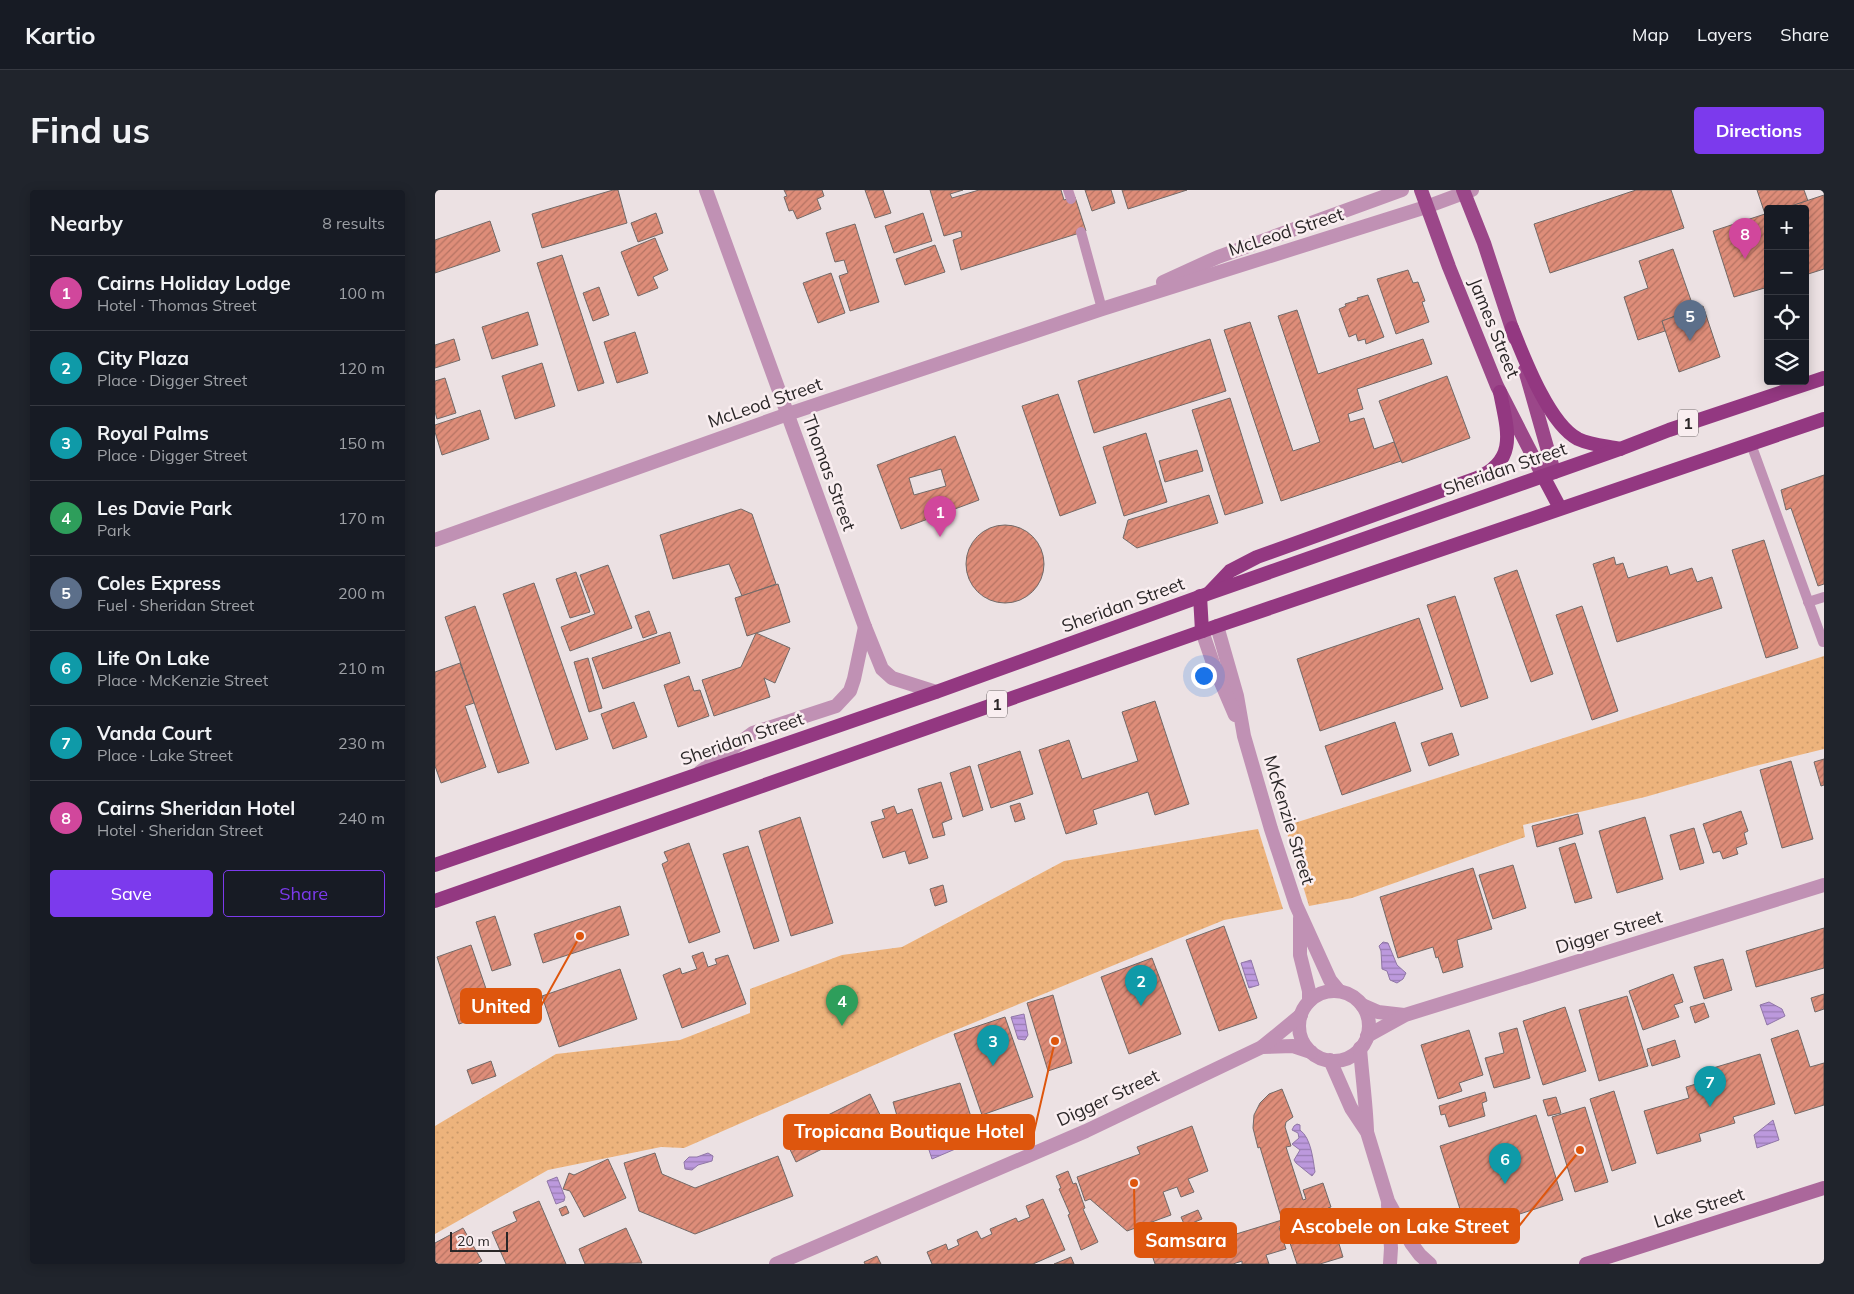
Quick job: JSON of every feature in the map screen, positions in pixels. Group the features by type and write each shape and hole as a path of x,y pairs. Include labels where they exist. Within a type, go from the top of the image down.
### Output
{"highway":[{"path":"1512,328 1530,374 1545,400 1567,430 1581,440 1620,449"},
{"name":"Sheridan Street","path":"435,865 936,692 1669,430 1824,378"},
{"path":"1201,631 1205,595 1230,571 1257,557 1490,472 1499,462 1507,446 1507,434 1500,392"},
{"name":"1","path":"435,901 1201,631 1824,419"},
{"path":"1548,474 1560,508"},
{"path":"1205,595 1217,626"}],"main road":[{"name":"James Street","path":"1421,190 1449,267 1500,392 1548,474"},
{"name":"James Street","path":"1467,191 1512,328 1548,474"},
{"name":"Lake Street","path":"1586,1264 1824,1188"}],"street":[{"name":"Thomas Street","path":"707,190 865,627 883,669 892,678 936,692"},
{"name":"McLeod Street","path":"1106,307 1218,257 1402,190"},
{"name":"McLeod Street","path":"435,540 788,414 1106,307 1426,207 1467,191"},
{"name":"McKenzie Street","path":"1217,626 1235,690 1244,736 1271,829 1300,915 1316,946 1330,980 1339,991"},
{"path":"698,774 753,733 837,706 849,691 854,678 865,627"},
{"name":"McKenzie Street","path":"1201,631 1222,687 1244,736"},
{"name":"Digger Street","path":"1367,1036 1405,1015 1824,884"},
{"name":"McKenzie Street","path":"1300,915 1300,955 1309,990 1309,1001"},
{"path":"1339,991 1356,999 1362,1005 1368,1020 1367,1036 1360,1048 1346,1058 1330,1060 1311,1052 1300,1035 1299,1025 1301,1015 1309,1001 1323,993 1339,991"},
{"name":"Digger Street","path":"1362,1005 1378,1012 1405,1015"},
{"name":"Digger Street","path":"776,1264 1085,1131 1263,1047 1301,1015"},
{"name":"Digger Street","path":"1263,1047 1293,1046 1311,1052"},
{"path":"1360,1048 1366,1101 1367,1132 1388,1201 1411,1243 1430,1264"},
{"path":"1330,1060 1351,1108 1367,1132"},
{"path":"1388,1201 1391,1248 1390,1264"}],"lane":[{"path":"1081,232 1106,307"},
{"path":"1751,444 1824,642"},
{"path":"1808,602 1824,597"}],"shaded area":[{"path":"1824,656 1824,749 1751,767 1645,797 1523,825 1525,837 1352,898 1309,906 1285,826"},
{"path":"1258,829 1283,909 1224,920 934,1039 684,1148 661,1147 548,1170 435,1234 435,1126 556,1054 680,1040 750,1013 750,989 842,955 902,947 1064,861"},
{"path":"1383,942 1388,943 1397,965 1406,973 1403,979 1397,983 1390,980 1387,971 1382,969 1379,946"},
{"path":"1251,960 1259,985 1249,988 1241,963"},
{"path":"1769,1002 1782,1009 1785,1016 1767,1025 1760,1005"},
{"path":"1024,1014 1028,1035 1025,1040 1018,1039 1011,1017"},
{"path":"1773,1120 1779,1140 1757,1148 1754,1135"},
{"path":"1297,1124 1300,1125 1300,1130 1307,1138 1311,1149 1315,1172 1312,1176 1294,1160 1300,1150 1292,1144 1299,1138 1298,1133 1292,1130"},
{"path":"956,1135 960,1147 932,1159 927,1144"},
{"path":"708,1153 713,1156 712,1161 698,1165 692,1170 685,1169 684,1162 689,1157 697,1157"},
{"path":"557,1177 565,1197 564,1201 556,1204 547,1181"}],"building":[{"path":"618,190 627,223 542,248 532,214"},
{"path":"784,190 822,190 824,196 817,199 821,209 797,219 793,210 789,211 784,197 787,196"},
{"path":"865,190 883,190 891,213 875,218"},
{"path":"930,190 963,190 950,194 952,198 979,190 1061,190 1064,200 1075,197 1086,231 961,270 953,240 962,237 961,231 944,236"},
{"path":"1085,190 1111,190 1115,203 1092,211"},
{"path":"1122,190 1187,190 1128,209"},
{"path":"1636,190 1671,190 1684,228 1550,273 1534,224"},
{"path":"1757,190 1804,190 1808,201 1795,205 1764,205 1764,211"},
{"path":"1824,195 1824,269 1809,274 1809,205 1794,205"},
{"path":"656,213 663,233 638,242 631,223"},
{"path":"923,213 932,241 894,253 885,226"},
{"path":"1764,214 1764,288 1734,297 1713,231"},
{"path":"490,221 500,251 435,273 435,240"},
{"path":"855,224 879,302 850,311 839,276 848,273 844,260 835,262 826,233"},
{"path":"655,238 668,270 653,277 658,288 638,296 621,252"},
{"path":"935,245 945,272 905,285 896,259"},
{"path":"1673,249 1694,309 1662,321 1665,331 1638,340 1624,297 1648,288 1639,261"},
{"path":"562,255 604,383 578,391 537,263"},
{"path":"1408,270 1413,283 1418,282 1425,301 1422,302 1429,322 1396,334 1377,279"},
{"path":"831,273 845,313 818,323 803,283"},
{"path":"599,287 609,315 593,321 583,293"},
{"path":"1368,295 1384,337 1366,344 1365,339 1358,341 1356,334 1349,337 1339,309 1346,306 1345,304 1358,300 1357,298"},
{"path":"1703,306 1720,357 1679,372 1662,321"},
{"path":"1297,310 1318,374 1423,339 1432,364 1357,389 1363,409 1348,414 1350,422 1364,418 1374,449 1394,442 1401,461 1281,501 1224,330 1250,322 1293,451 1320,442 1278,316"},
{"path":"528,312 538,345 492,359 482,327"},
{"path":"635,332 648,373 617,383 604,342"},
{"path":"454,339 460,360 435,368 435,345"},
{"path":"1210,339 1226,391 1094,433 1078,381"},
{"path":"542,363 555,406 515,419 502,376"},
{"path":"1447,376 1470,438 1402,463 1379,401"},
{"path":"445,378 456,413 437,419 435,412 435,381"},
{"path":"1058,394 1096,503 1060,516 1022,406"},
{"path":"1230,398 1263,503 1225,515 1192,410"},
{"path":"480,410 489,439 442,455 435,432 435,425"},
{"path":"1146,433 1167,502 1124,516 1103,447"},
{"path":"955,436 979,500 901,529 877,465","holes":["941,469 946,486 914,495 909,478"]},
{"path":"1197,450 1203,471 1165,482 1159,461"},
{"path":"1824,475 1824,584 1818,586 1791,508 1786,510 1781,490"},
{"path":"1209,495 1218,523 1137,548 1123,538 1128,520"},
{"path":"741,509 752,514 776,584 742,596 729,564 673,579 660,535"},
{"path":"1005,525 1020,528 1033,536 1041,549 1044,564 1041,579 1033,592 1020,600 1005,603 990,600 977,592 969,579 966,564 969,549 977,536 990,528"},
{"path":"1764,540 1798,648 1766,658 1732,550"},
{"path":"1614,557 1616,565 1623,563 1628,578 1667,566 1670,575 1692,568 1697,582 1712,577 1722,608 1617,642 1593,564"},
{"path":"608,565 632,628 570,651 561,627 595,614 580,575"},
{"path":"1517,570 1553,674 1531,682 1494,578"},
{"path":"576,572 590,612 570,618 556,579"},
{"path":"534,583 588,739 556,750 503,594"},
{"path":"778,584 790,622 747,636 735,598"},
{"path":"1455,596 1488,698 1461,707 1427,605"},
{"path":"475,606 529,763 498,773 445,617"},
{"path":"1582,606 1618,711 1592,720 1556,615"},
{"path":"649,611 657,633 643,638 635,616"},
{"path":"1419,618 1443,689 1320,731 1297,659"},
{"path":"670,632 680,663 603,689 592,658"},
{"path":"756,633 790,648 775,683 764,678 770,697 714,716 702,680 741,667"},
{"path":"588,658 602,708 589,712 574,662"},
{"path":"460,663 474,703 465,706 486,767 441,783 435,766 435,672"},
{"path":"689,676 694,691 700,690 709,716 678,727 664,685"},
{"path":"1155,701 1189,804 1155,815 1148,792 1093,810 1097,824 1066,834 1039,750 1069,740 1082,779 1138,761 1122,712"},
{"path":"634,702 647,737 613,749 601,714"},
{"path":"1395,722 1411,771 1342,795 1325,746"},
{"path":"1452,733 1459,755 1429,766 1421,743"},
{"path":"1020,751 1033,794 991,808 978,765"},
{"path":"1824,759 1824,785 1821,786 1814,762"},
{"path":"1791,761 1813,839 1782,848 1760,770"},
{"path":"970,766 983,810 963,817 950,773"},
{"path":"941,782 952,819 942,823 945,835 933,838 918,789"},
{"path":"1020,803 1025,819 1015,822 1010,806"},
{"path":"894,806 897,814 912,809 928,858 909,864 905,851 883,858 871,822 885,818 882,810"},
{"path":"1741,811 1748,831 1744,833 1747,844 1736,848 1738,854 1723,859 1720,851 1713,853 1703,824"},
{"path":"1578,814 1583,834 1537,847 1532,826"},
{"path":"800,817 833,923 791,936 759,831"},
{"path":"1645,817 1663,879 1617,893 1599,831"},
{"path":"1694,828 1704,863 1680,870 1670,835"},
{"path":"689,843 720,932 689,943 662,864 668,861 664,852"},
{"path":"1575,843 1592,898 1575,903 1559,848"},
{"path":"748,846 779,941 754,949 723,854"},
{"path":"1513,865 1526,908 1493,919 1479,875"},
{"path":"1473,868 1492,929 1457,940 1463,967 1443,973 1433,947 1398,958 1380,897"},
{"path":"943,885 947,902 935,906 930,889"},
{"path":"620,906 629,935 543,963 534,934"},
{"path":"495,916 511,965 492,971 476,922"},
{"path":"1224,926 1257,1018 1219,1031 1186,940"},
{"path":"1824,928 1824,968 1756,987 1746,951"},
{"path":"471,945 494,1012 459,1024 437,957"},
{"path":"703,952 708,967 717,964 715,959 728,955 746,1004 682,1028 663,975 680,968 682,974 697,969 692,956"},
{"path":"1152,958 1181,1034 1129,1054 1101,977"},
{"path":"1723,959 1732,990 1704,999 1694,967"},
{"path":"620,969 637,1019 559,1047 542,996"},
{"path":"1673,974 1683,1002 1674,1005 1679,1017 1643,1030 1629,991"},
{"path":"1824,994 1824,1009 1815,1012 1811,998"},
{"path":"1053,995 1072,1063 1048,1071 1027,1003"},
{"path":"1627,996 1648,1066 1599,1081 1579,1010"},
{"path":"1704,1003 1709,1017 1695,1023 1690,1007"},
{"path":"1565,1007 1586,1071 1543,1085 1523,1021"},
{"path":"1005,1017 1033,1097 982,1115 954,1034"},
{"path":"1517,1028 1530,1078 1494,1088 1485,1058 1504,1053 1499,1033"},
{"path":"1469,1030 1483,1075 1459,1083 1462,1091 1438,1099 1421,1045"},
{"path":"1798,1030 1810,1067 1824,1063 1824,1105 1795,1114 1771,1039"},
{"path":"1675,1040 1680,1057 1652,1066 1647,1049"},
{"path":"1760,1054 1775,1104 1733,1117 1735,1123 1699,1134 1701,1141 1657,1154 1644,1111 1689,1098 1686,1087 1716,1078 1713,1068"},
{"path":"491,1061 496,1076 472,1084 467,1070"},
{"path":"960,1083 974,1126 906,1147 893,1102"},
{"path":"1282,1089 1293,1117 1286,1122 1285,1127 1291,1146 1286,1147 1303,1200 1306,1199 1303,1190 1323,1183 1331,1207 1328,1208 1343,1257 1320,1264 1297,1264 1284,1225 1279,1227 1286,1249 1266,1255 1269,1264 1242,1264 1242,1261 1233,1264 1155,1264 1153,1258 1282,1220 1253,1128 1254,1115 1260,1103 1269,1094"},
{"path":"1614,1091 1636,1163 1612,1171 1590,1099"},
{"path":"1485,1092 1487,1101 1482,1103 1485,1116 1449,1127 1445,1114 1441,1115 1439,1106"},
{"path":"870,1094 882,1119 796,1162 784,1137"},
{"path":"1556,1097 1561,1113 1548,1116 1543,1100"},
{"path":"1585,1107 1608,1182 1575,1192 1552,1117"},
{"path":"1536,1115 1563,1200 1467,1231 1440,1146"},
{"path":"1192,1126 1208,1171 1188,1179 1194,1192 1181,1197 1177,1187 1163,1192 1171,1215 1127,1231 1090,1199 1085,1201 1077,1177 1140,1154 1137,1147"},
{"path":"655,1153 662,1174 695,1188 778,1156 793,1196 695,1234 639,1211 624,1163"},
{"path":"608,1159 626,1198 584,1217 570,1191 563,1189 569,1173 574,1175"},
{"path":"1068,1171 1073,1184 1076,1183 1085,1208 1083,1209 1098,1242 1081,1250 1056,1176"},
{"path":"1043,1199 1065,1250 1033,1264 932,1264 927,1252 946,1244 948,1250 959,1245 957,1240 977,1231 981,1239 992,1234 990,1229 1016,1218 1018,1222 1030,1217 1026,1206"},
{"path":"539,1201 566,1264 506,1264 492,1232 517,1221 513,1212"},
{"path":"566,1206 569,1213 562,1216 559,1209"},
{"path":"1198,1210 1202,1219 1185,1226 1181,1217"},
{"path":"463,1228 482,1261 477,1264 435,1264 435,1243"},
{"path":"626,1228 642,1263 585,1264 579,1249"},
{"path":"877,1256 881,1264 865,1264 864,1262"},
{"path":"1071,1257 1074,1264 1054,1264"}],"place":[{"name":"Cairns Sheridan Hotel","path":"1745,259"},
{"name":"Coles Express","path":"1690,341"},
{"name":"Cairns Holiday Lodge","path":"940,537"},
{"name":"United","path":"580,936"},
{"name":"City Plaza","path":"1141,1006"},
{"name":"Les Davie Park","path":"842,1026"},
{"name":"Tropicana Boutique Hotel","path":"1055,1041"},
{"name":"Royal Palms","path":"993,1066"},
{"name":"Vanda Court","path":"1710,1107"},
{"name":"Ascobele on Lake Street","path":"1580,1150"},
{"name":"Samsara","path":"1134,1183"},
{"name":"Life On Lake","path":"1505,1184"}]}
